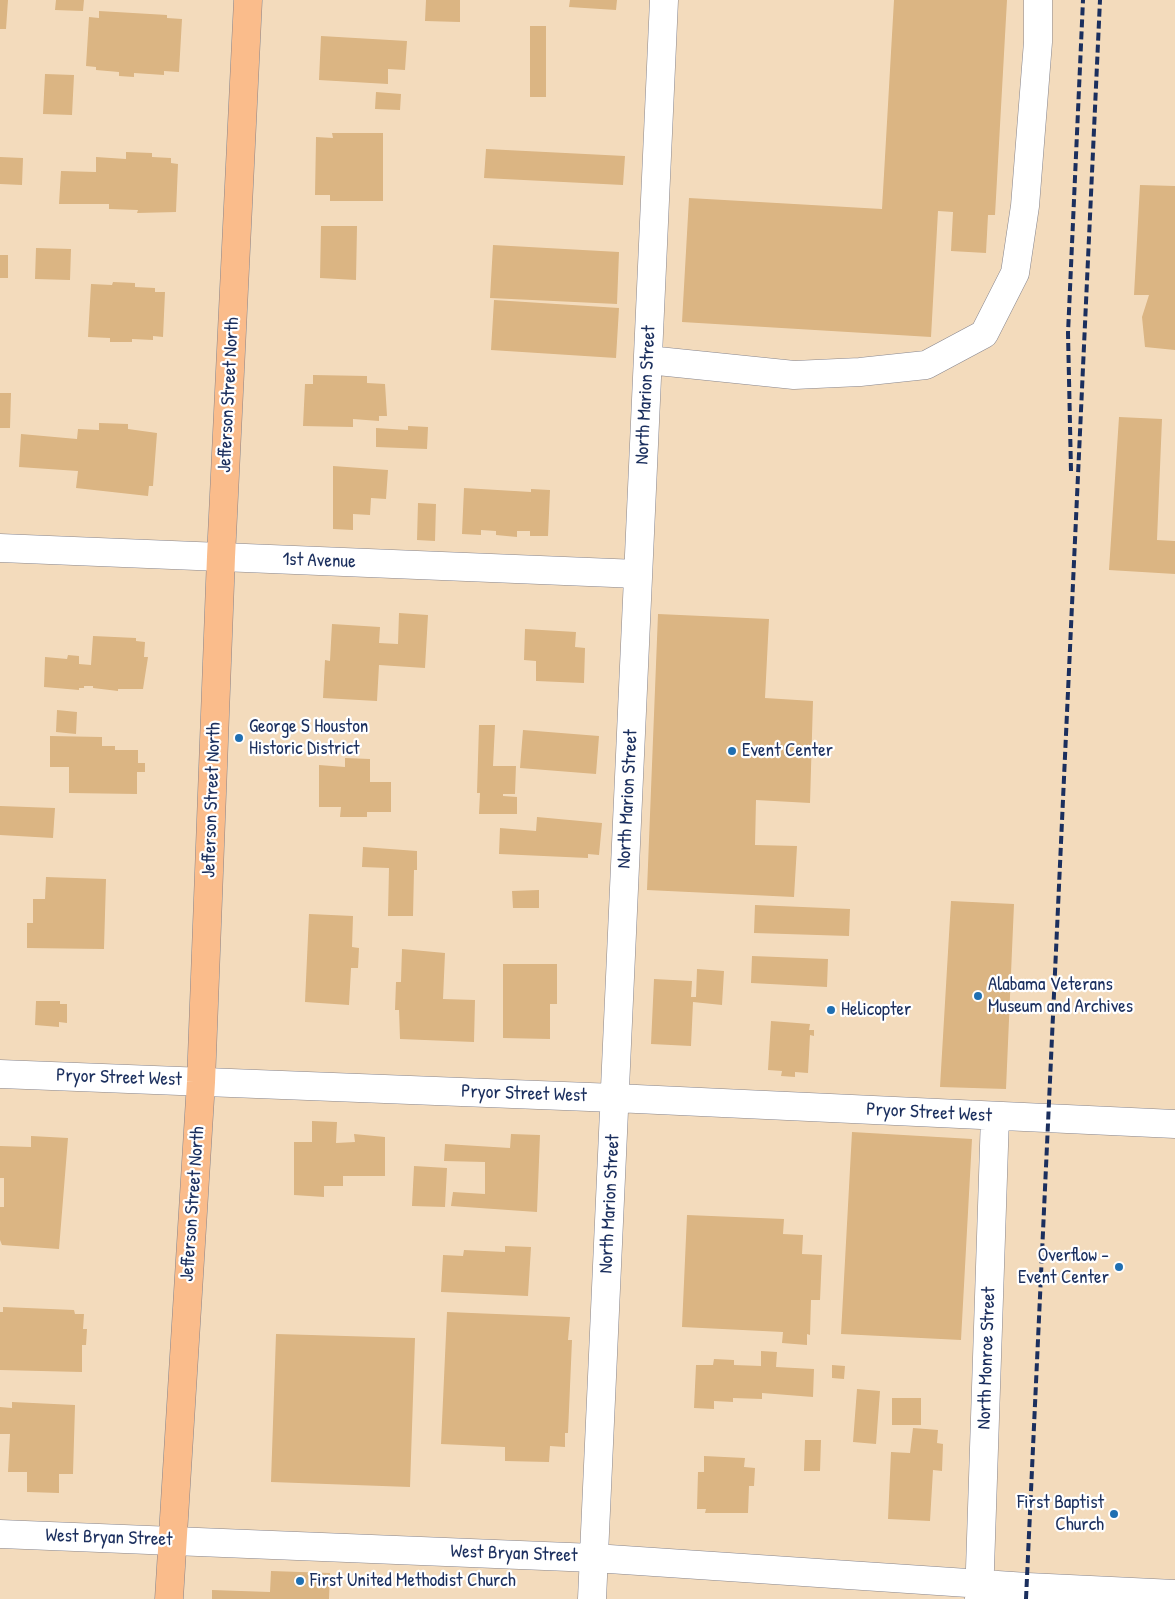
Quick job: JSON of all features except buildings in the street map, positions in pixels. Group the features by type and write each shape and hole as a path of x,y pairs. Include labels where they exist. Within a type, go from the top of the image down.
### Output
{"main road":[{"name":"Jefferson Street North","path":"170,1599 201,1082 221,557 248,0"}],"street":[{"name":"North Marion Street","path":"592,1599 664,0"},
{"path":"648,360 794,375 860,372 926,365 984,334 1015,273 1025,206 1038,42 1038,0"},
{"name":"1st Avenue","path":"0,548 638,574"},
{"name":"Pryor Street West","path":"0,1074 615,1098 1175,1124"},
{"name":"North Monroe Street","path":"979,1591 995,1116"},
{"name":"West Bryan Street","path":"0,1534 594,1558 979,1591 1027,1587 1175,1594"}],"railway":[{"path":"1071,471 1068,333 1083,0"},
{"path":"1026,1599 1100,0"}],"place":[{"name":"George S Houston Historic District","path":"239,738"},
{"name":"Event Center","path":"732,751"},
{"name":"Alabama Veterans Museum and Archives","path":"978,996"},
{"name":"Helicopter","path":"831,1010"},
{"name":"Overflow - Event Center","path":"1119,1267"},
{"name":"First Baptist Church","path":"1114,1514"},
{"name":"First United Methodist Church","path":"300,1581"}]}
